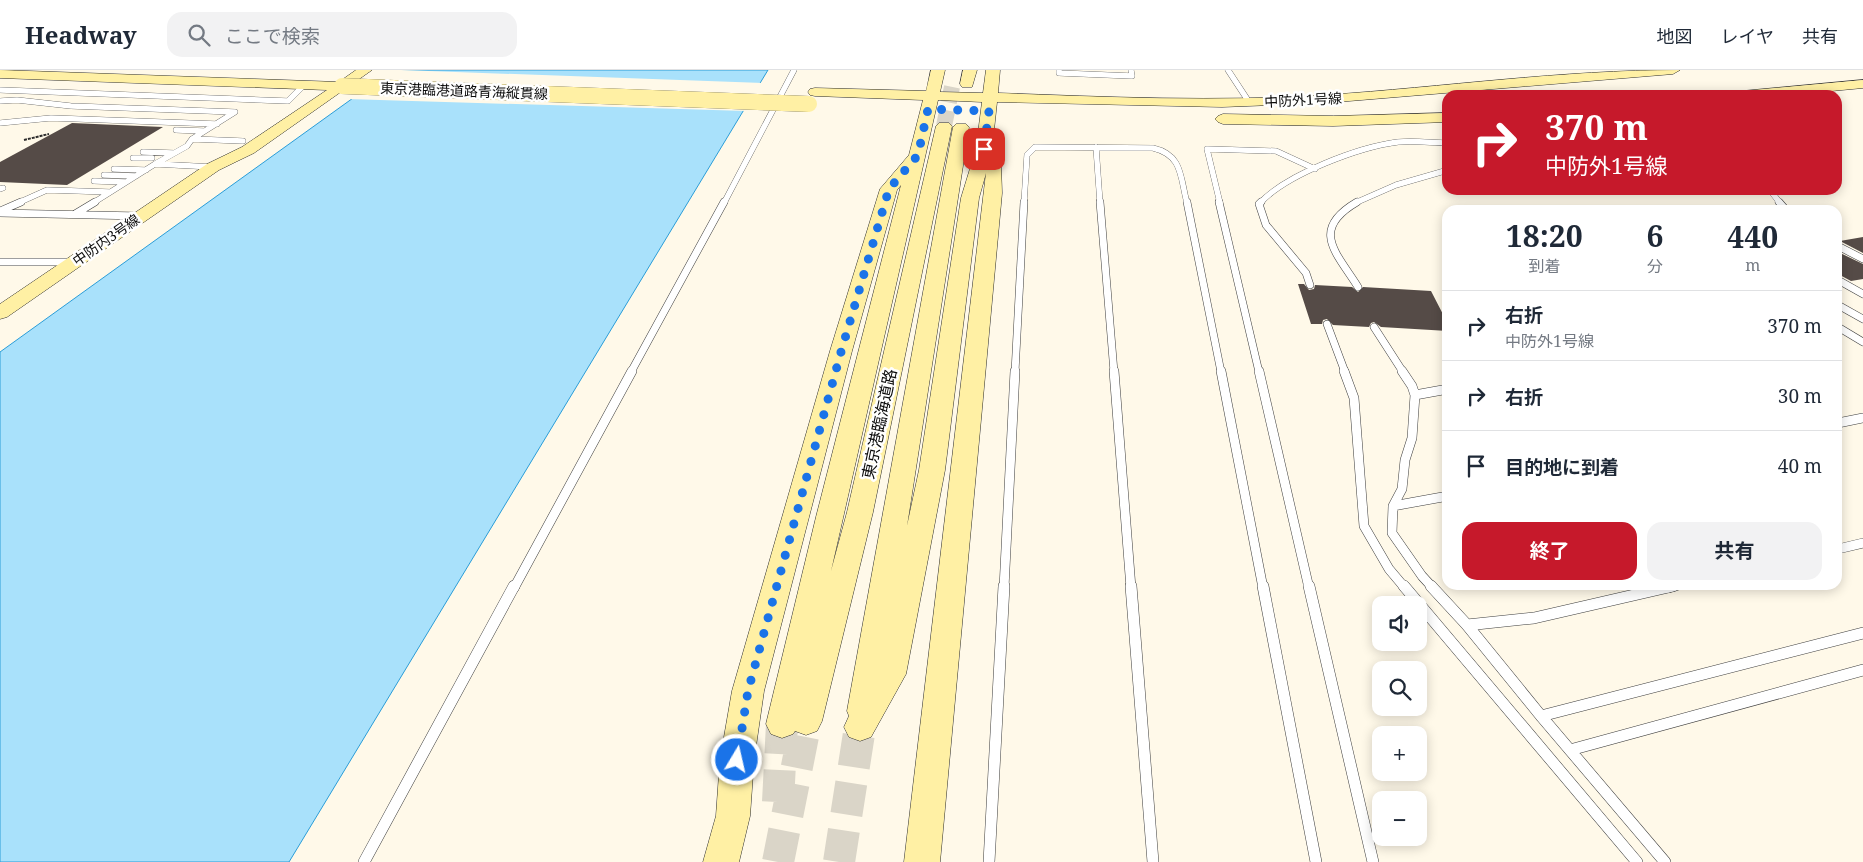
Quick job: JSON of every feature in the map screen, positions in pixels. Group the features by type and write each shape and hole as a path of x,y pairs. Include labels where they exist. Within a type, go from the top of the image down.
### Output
{"street":[{"name":"東京港臨港道路青海縦貫線","path":"206,70 350,75 812,98 941,114"},
{"path":"721,862 733,816 737,760 748,691 831,389 889,189 918,155 941,114 938,70"},
{"path":"922,862 993,193 994,167 992,158 984,149 993,70"},
{"name":"中防外1号線","path":"941,114 989,104 1249,102 1325,99 1673,70"},
{"path":"0,74 325,85"},
{"name":"中防内3号線","path":"0,313 213,167 243,141 325,85 350,75"},
{"name":"中防内3号線","path":"213,167 248,150 350,75"},
{"path":"1797,90 1863,84"},
{"name":"中防外1号線","path":"989,104 1028,114"},
{"name":"東京港臨海道路","path":"806,720 860,512 941,114"},
{"name":"東京港臨海道路","path":"941,114 860,727 891,674 932,470 970,198 984,149"},
{"name":"中防外1号線","path":"1204,118 1333,121 1442,117"},
{"path":"782,724 831,507 918,155"}],"lane":[{"path":"364,862 722,206 794,70"},
{"path":"1059,70 1059,73 1132,76 1131,70"},
{"path":"1228,70 1249,102"},
{"path":"0,90 288,101 304,85"},
{"path":"0,101 17,100 71,106 235,112 192,139 186,146 74,215"},
{"path":"0,123 51,118 216,124"},
{"path":"176,130 204,131"},
{"path":"192,139 243,141"},
{"path":"1310,285 1306,273 1266,225 1259,204 1265,195 1299,175 1395,143 1442,143"},
{"path":"989,862 1027,156 1035,147 1153,148 1165,151 1176,160 1193,227 1316,862"},
{"path":"1096,147 1152,862"},
{"path":"1315,169 1276,151 1207,150 1373,862"},
{"path":"143,152 174,153"},
{"path":"133,158 165,159"},
{"path":"124,163 213,167"},
{"path":"114,169 146,170"},
{"path":"1358,287 1329,240 1332,223 1345,209 1364,196 1442,172"},
{"path":"104,175 136,176"},
{"path":"94,181 126,182"},
{"path":"0,211 35,189"},
{"path":"0,211 47,190 110,192"},
{"path":"1774,195 1782,205"},
{"path":"0,211 140,216"},
{"path":"1842,248 1863,259"},
{"path":"0,262 74,262"},
{"path":"1842,282 1863,294"},
{"path":"1842,307 1863,319"},
{"path":"1327,324 1354,398 1364,526 1389,569 1637,862"},
{"path":"1374,327 1412,386 1415,396 1412,438 1405,460 1402,489 1393,506 1392,533 1422,576 1467,625 1541,716 1665,862"},
{"path":"1842,329 1863,342"},
{"path":"1415,396 1442,390"},
{"path":"1842,422 1863,418"},
{"path":"1393,506 1442,497"},
{"path":"1842,548 1863,543"},
{"path":"1467,625 1534,618 1657,590"},
{"path":"1541,716 1863,633"},
{"path":"1570,750 1863,670"}],"water":[{"path":"392,70 768,70 289,862 0,862 0,352"}],"pier":[{"path":"387,70 763,83 746,111 347,99"}],"building":[{"path":"72,123 163,127 67,185 0,182 0,162"},
{"path":"1863,237 1863,253 1842,242"},
{"path":"1842,254 1863,264 1863,279 1851,281 1842,276"},
{"path":"1298,284 1304,284 1309,290 1314,289 1315,285 1352,287 1358,292 1363,287 1431,291 1442,312 1442,331 1381,327 1374,322 1369,327 1333,325 1327,319 1323,320 1322,324 1311,324"}],"tunnel":[{"path":"944,126 953,82"},
{"path":"778,862 806,721"},
{"path":"778,802 782,724"},
{"path":"839,862 860,727"}],"route":[{"path":"737,760 748,691 841,352 889,189 918,155 928,109 989,111 984,149"}]}
